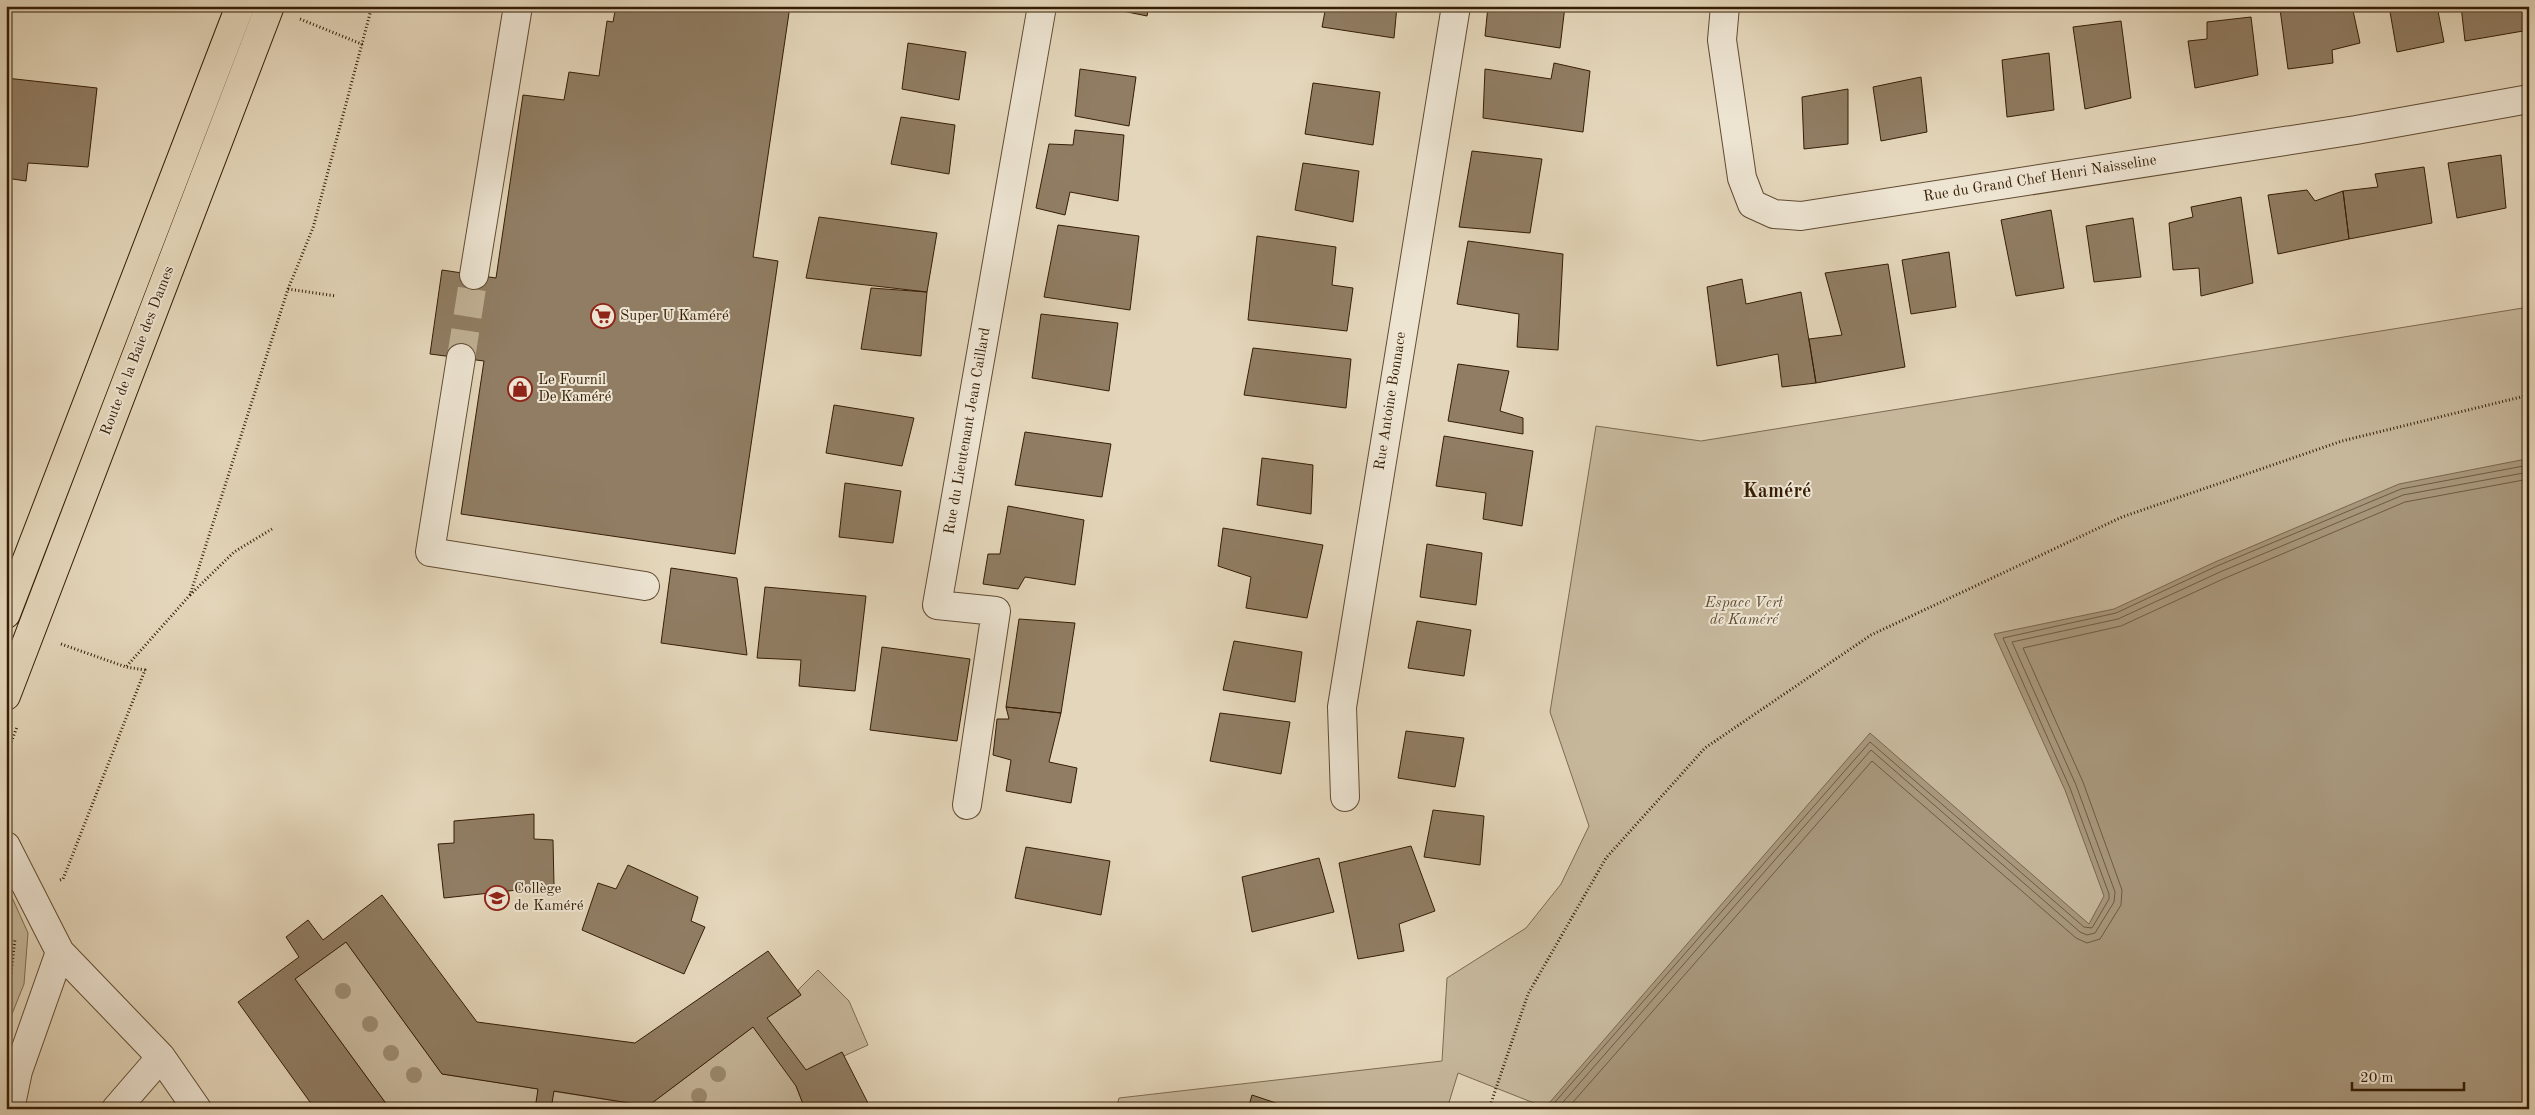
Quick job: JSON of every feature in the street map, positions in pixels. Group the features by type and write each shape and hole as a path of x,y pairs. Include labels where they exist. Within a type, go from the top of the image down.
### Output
{"main road":[{"name":"Route de la Baie des Dames","path":"6,614 240,6"},
{"name":"Route de la Baie des Dames","path":"6,696 270,6"}],"street":[{"path":"474,275 518,6"},
{"name":"Rue du Lieutenant Jean Caillard","path":"967,805 996,611 937,604 1042,6"},
{"name":"Rue Antoine Bonnace","path":"1345,797 1342,707 1456,6"},
{"name":"Rue du Grand Chef Henri Naisseline","path":"1725,6 1722,40 1742,178 1752,204 1774,214 1801,216 2356,130 2529,99"},
{"path":"460,358 430,552 645,586"},
{"path":"6,846 60,952 161,1057 197,1109"},
{"path":"10,1109 18,1072 60,952"},
{"path":"116,1109 161,1057"}],"path":[{"path":"190,595 288,288 313,228 364,45 372,6"},
{"path":"297,18 364,45"},
{"path":"288,288 336,296"},
{"path":"1490,1109 1528,994 1606,858 1705,748 1871,635 2122,517 2342,441 2529,395"},
{"path":"126,667 190,595 234,552 272,529"},
{"path":"54,882 63,879 145,670 106,661"},
{"path":"6,982 11,973 15,937"}],"green space":[{"name":"Espace Vert de Kaméré","path":"2529,307 2529,1109 1544,1109 1544,1107 1458,1073 1447,1109 1116,1109 1119,1098 1442,1061 1447,978 1526,928 1561,884 1589,826 1550,712 1596,426 1701,441"},
{"path":"6,884 28,933 24,984 6,1029"},
{"path":"346,942 442,1074 648,1106 753,1027 801,995 798,990 818,970 849,1001 868,1045 844,1056 842,1053 796,1086 805,1109 390,1109 295,979"}],"water":[{"path":"2521,460 2529,461 2529,1109 1544,1109 1870,733 2089,924 2104,896 2065,790 1994,634 2114,609 2215,562 2399,484"}],"building":[{"name":"Super U Kaméré","path":"616,6 790,6 753,257 778,261 735,554 461,514 484,361 430,354 442,270 496,278 523,95 564,100 569,72 599,76 607,21 613,22"},
{"path":"1098,6 1149,6 1147,16"},
{"path":"1326,6 1397,6 1394,38 1322,27"},
{"path":"1488,6 1565,6 1560,48 1485,36"},
{"path":"2293,6 2325,6 2327,10 2352,6 2360,43 2332,50 2333,63 2288,69 2280,9"},
{"path":"2389,6 2437,6 2444,42 2397,52"},
{"path":"2461,6 2529,6 2529,30 2465,41"},
{"path":"2251,17 2258,75 2195,88 2188,41 2207,39 2207,22"},
{"path":"2121,21 2131,98 2085,109 2073,27"},
{"path":"908,43 966,52 959,100 902,89"},
{"path":"2049,53 2054,110 2007,117 2002,60"},
{"path":"1554,63 1590,71 1583,132 1483,118 1485,69 1551,79"},
{"path":"1080,69 1136,77 1129,126 1075,116"},
{"path":"1921,77 1927,132 1881,141 1873,87"},
{"path":"6,78 97,88 88,167 28,163 26,181 6,178"},
{"path":"1313,83 1380,92 1373,145 1305,134"},
{"path":"1848,89 1848,144 1804,149 1802,97"},
{"path":"901,117 955,125 949,174 891,164"},
{"path":"1075,130 1124,135 1118,201 1070,192 1065,215 1036,208 1049,144 1073,145"},
{"path":"1472,151 1542,159 1530,233 1459,227"},
{"path":"2501,155 2506,208 2457,218 2448,163"},
{"path":"1303,163 1359,171 1353,222 1295,210"},
{"path":"2424,167 2432,223 2349,239 2343,191 2378,187 2375,174"},
{"path":"2307,190 2315,201 2343,191 2349,239 2278,254 2268,195"},
{"path":"2241,197 2253,283 2201,296 2199,268 2173,270 2169,223 2193,217 2191,207"},
{"path":"2051,210 2064,288 2016,296 2001,220"},
{"path":"819,217 937,233 927,292 806,278"},
{"path":"2133,218 2141,277 2094,282 2086,226"},
{"path":"1058,225 1139,236 1130,310 1044,297"},
{"path":"1257,236 1336,247 1332,285 1353,288 1347,331 1248,320"},
{"path":"1468,241 1563,254 1558,350 1517,347 1519,314 1457,304"},
{"path":"1949,252 1956,307 1911,314 1902,260"},
{"path":"1888,264 1905,367 1816,383 1809,339 1842,335 1825,273"},
{"path":"1742,279 1746,304 1801,292 1816,383 1782,387 1778,354 1717,366 1707,287"},
{"path":"871,288 927,292 921,356 861,349"},
{"path":"1041,314 1118,323 1109,391 1032,378"},
{"path":"1253,348 1351,359 1346,408 1244,395"},
{"path":"1458,364 1509,371 1500,411 1523,418 1523,434 1448,421"},
{"path":"834,405 914,418 902,466 826,453"},
{"path":"1025,432 1111,444 1102,497 1015,485"},
{"path":"1444,436 1533,451 1522,526 1483,519 1486,493 1436,486"},
{"path":"1262,458 1313,465 1311,514 1257,505"},
{"path":"845,483 901,491 893,543 839,537"},
{"path":"1008,506 1084,520 1075,585 1025,577 1018,589 983,584 988,554 1000,554"},
{"path":"1223,528 1323,545 1307,618 1246,608 1251,577 1218,566"},
{"path":"1427,544 1482,553 1476,605 1420,597"},
{"path":"671,568 737,578 747,655 661,643"},
{"path":"765,587 866,596 855,691 799,686 801,660 757,658"},
{"path":"1019,619 1075,623 1061,713 1006,707"},
{"path":"1417,621 1471,630 1464,676 1408,668"},
{"path":"1234,641 1302,652 1295,702 1223,690"},
{"path":"882,647 970,659 957,741 870,730"},
{"path":"1006,707 1061,713 1049,762 1077,768 1071,803 1006,791 1011,760 993,755 997,719 1009,719"},
{"path":"1220,713 1290,722 1281,774 1210,761"},
{"path":"1406,731 1464,738 1455,787 1398,778"},
{"path":"1433,810 1484,816 1480,865 1424,857"},
{"path":"534,814 534,839 553,840 554,886 444,898 438,844 454,843 454,821"},
{"path":"1411,846 1435,911 1399,924 1404,951 1358,959 1339,863"},
{"path":"1026,847 1110,861 1101,915 1015,898"},
{"path":"1319,858 1334,912 1252,932 1242,877"},
{"path":"628,865 698,897 691,921 705,927 684,974 582,930 598,883 616,889"},
{"path":"382,895 477,1022 635,1043 768,951 801,995 767,1018 806,1070 842,1052 871,1109 805,1109 796,1086 753,1027 648,1106 554,1091 551,1109 535,1109 538,1089 442,1074 346,942 295,979 390,1109 315,1109 238,1002 299,957 286,937 308,920 323,940"},
{"path":"1252,1095 1294,1109 1248,1109"}],"tunnel":[{"path":"461,358 474,275"}],"place":[{"name":"Super U Kaméré","path":"603,316"},
{"name":"Le Fournil De Kaméré","path":"520,389"},
{"name":"Collège de Kaméré","path":"497,898"}],"district":[{"name":"Kaméré","path":"1777,492"}]}
